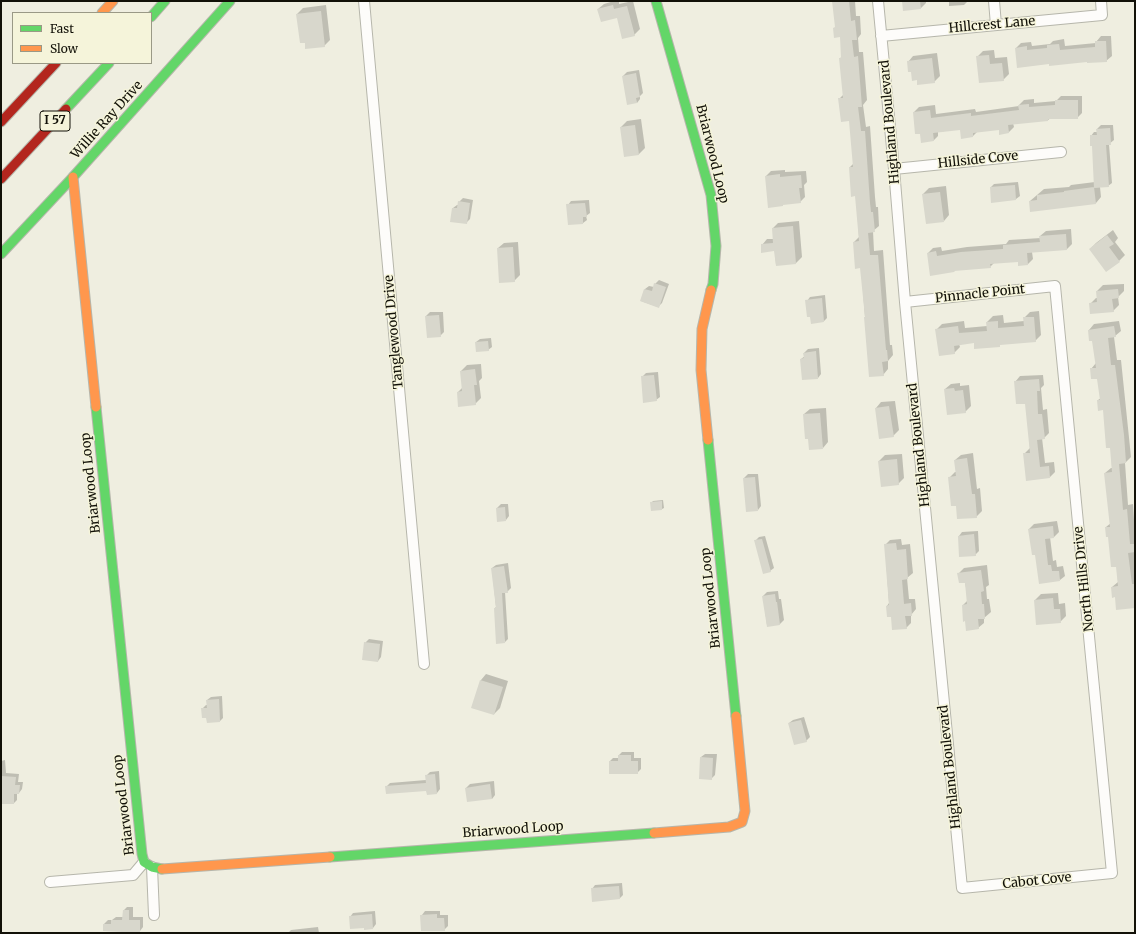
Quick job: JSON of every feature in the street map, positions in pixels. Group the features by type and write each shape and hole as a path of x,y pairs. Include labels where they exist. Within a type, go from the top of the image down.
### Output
{"main road":[{"path":"103,12 113,1"},
{"path":"152,16 165,1"},
{"name":"Willie Ray Drive","path":"1,254 73,177 230,1"},
{"name":"Briarwood Loop","path":"73,177 136,806 142,854 148,865 162,869 730,827 742,822 745,811 701,370 702,329 713,284 716,246 711,195 656,1"},
{"path":"1,122 55,64"},
{"name":"I 57","path":"2,178 108,64"}],"street":[{"name":"Tanglewood Drive","path":"364,1 424,664"},
{"name":"Highland Boulevard","path":"878,1 905,302 962,888"},
{"path":"994,1 996,25"},
{"name":"Hillcrest Lane","path":"881,36 1102,15 1101,1"},
{"name":"Hillside Cove","path":"894,169 1061,152"},
{"name":"Pinnacle Point","path":"905,302 1055,286"},
{"name":"North Hills Drive","path":"1055,286 1112,873"},
{"path":"50,882 133,875 148,865 154,914"},
{"name":"Cabot Cove","path":"962,888 1112,873"}],"building":[{"path":"832,1 849,1 851,21 855,20 857,40 852,40 854,57 858,56 862,107 858,107 861,131 865,131 870,203 871,212 873,212 875,232 868,233 870,255 878,255 888,361 882,362 884,376 869,377 860,268 855,269 853,242 859,241 855,196 851,197 849,167 853,167 849,121 841,122 838,98 843,98 839,58 841,58 840,37 834,38 833,28 835,27"},
{"path":"902,1 920,1 921,9 903,11"},
{"path":"613,5 614,9 627,6 635,36 622,39 617,18 601,22 597,9"},
{"path":"321,11 325,47 305,49 305,43 300,43 296,14"},
{"path":"1095,41 1106,41 1107,62 1087,62 1049,66 1049,64 1017,68 1015,48 1027,46 1027,50 1047,48 1047,45 1059,44 1060,50 1095,47"},
{"path":"989,55 990,64 1002,63 1004,81 979,83 976,56"},
{"path":"932,58 935,83 917,85 917,80 912,81 911,72 908,72 907,61"},
{"path":"636,73 640,97 636,98 637,103 627,105 622,76"},
{"path":"1055,100 1078,100 1078,119 1048,119 1048,121 1008,125 1009,133 999,135 999,130 973,133 973,137 961,139 960,130 933,133 934,141 921,143 920,134 915,134 913,112 930,110 931,118 971,113 971,116 1019,110 1018,105 1029,104 1029,107 1055,105"},
{"path":"635,125 639,155 624,157 620,127"},
{"path":"1110,128 1111,145 1106,145 1109,187 1094,188 1090,135 1097,135 1096,129"},
{"path":"780,174 780,177 801,175 802,188 799,188 801,203 768,208 765,176"},
{"path":"1015,185 1016,200 991,203 990,187"},
{"path":"1094,187 1096,204 1030,212 1029,201 1037,200 1037,195"},
{"path":"940,192 944,222 926,224 922,194"},
{"path":"458,201 470,203 467,224 450,222 452,208 457,208"},
{"path":"585,203 587,217 583,217 583,224 568,225 566,204"},
{"path":"793,226 796,264 776,266 774,251 761,253 761,244 773,243 772,228"},
{"path":"1066,234 1067,250 1027,253 1028,265 1018,266 1018,262 990,264 991,268 954,271 930,276 927,253 936,251 937,256 961,252 1003,249 1003,245 1040,242 1039,236"},
{"path":"1107,235 1114,244 1109,247 1120,262 1106,272 1089,249"},
{"path":"513,247 515,282 499,283 497,248"},
{"path":"654,283 666,287 659,308 640,301 644,289 652,291"},
{"path":"1118,289 1119,298 1112,299 1114,312 1090,314 1089,303 1097,302 1096,291"},
{"path":"822,298 824,322 811,324 810,317 807,317 805,300"},
{"path":"439,315 441,337 427,338 425,316"},
{"path":"1023,317 1034,317 1036,342 974,349 974,343 954,346 955,354 939,356 935,329 958,326 959,333 987,331 986,322 998,321 998,328 1024,326"},
{"path":"1114,326 1116,337 1108,338 1111,365 1115,365 1124,435 1126,463 1119,464 1123,510 1127,509 1130,544 1134,544 1135,552 1128,553 1132,584 1135,584 1135,608 1116,610 1115,597 1112,598 1111,587 1118,586 1116,567 1111,567 1108,537 1106,537 1105,527 1110,527 1104,473 1112,472 1110,448 1106,448 1103,410 1098,411 1097,400 1100,400 1097,379 1091,379 1090,368 1096,368 1092,341 1089,341 1088,330"},
{"path":"488,341 489,351 476,352 475,342"},
{"path":"816,351 818,379 802,380 800,359 804,358 803,353"},
{"path":"475,369 477,385 474,385 476,405 458,407 457,392 462,391 460,371"},
{"path":"654,375 657,401 643,403 641,376"},
{"path":"1039,379 1040,391 1037,391 1038,414 1042,414 1045,439 1037,440 1040,467 1049,466 1050,478 1026,481 1023,453 1030,453 1025,404 1016,404 1014,381"},
{"path":"954,388 955,391 963,390 966,413 947,415 944,389"},
{"path":"889,406 894,437 879,439 875,408"},
{"path":"820,413 823,449 809,450 808,439 805,439 803,414"},
{"path":"967,458 972,494 975,494 977,518 957,519 956,506 951,506 948,477 956,476 954,460"},
{"path":"897,459 899,485 881,487 878,461"},
{"path":"755,477 758,511 746,512 743,478"},
{"path":"662,501 662,510 651,511 650,502"},
{"path":"505,507 506,521 497,522 496,508"},
{"path":"1053,526 1054,538 1045,539 1048,565 1051,565 1052,571 1059,571 1060,581 1039,584 1035,555 1032,555 1028,529"},
{"path":"974,534 976,556 959,557 958,536"},
{"path":"762,539 771,572 763,574 754,540"},
{"path":"896,543 897,550 906,549 908,579 902,580 904,604 911,603 912,616 905,616 907,629 892,630 891,617 887,617 886,606 889,605 884,544"},
{"path":"504,566 508,593 502,593 505,643 496,644 494,608 496,608 491,568"},
{"path":"981,570 984,591 981,592 982,604 984,604 985,619 978,619 979,629 966,631 965,621 963,622 962,605 967,604 965,583 959,583 957,573"},
{"path":"775,594 780,625 767,627 762,596"},
{"path":"1053,598 1054,609 1060,609 1061,623 1036,625 1034,600"},
{"path":"364,642 380,644 378,662 362,660"},
{"path":"480,680 503,687 494,715 471,708"},
{"path":"219,699 220,722 207,723 206,718 202,718 201,708 207,708 206,700"},
{"path":"801,720 807,742 794,745 788,723"},
{"path":"618,755 631,755 631,761 638,761 638,774 609,774 609,761 618,761"},
{"path":"700,757 713,758 712,780 699,779"},
{"path":"435,774 437,794 427,795 426,791 386,794 385,786 426,783 425,775"},
{"path":"1,776 16,777 15,785 20,785 19,794 14,794 14,804 1,804"},
{"path":"490,784 492,799 467,802 465,788"},
{"path":"619,886 620,899 592,902 591,888"},
{"path":"123,910 129,910 129,920 140,920 140,932 122,933 103,931 103,924 111,924 111,920 122,920"},
{"path":"372,914 373,929 350,929 349,916"},
{"path":"437,914 437,918 444,918 445,931 421,931 420,915"}],"traffic: fast":[{"path":"152,16 165,1"},
{"path":"1,254 73,177 230,1"},
{"path":"656,1 711,195 716,246 713,284 711,290"},
{"path":"66,109 108,64"},
{"path":"96,407 142,854 144,862 152,867 162,869"},
{"path":"708,440 736,716"},
{"path":"330,857 654,833"}],"traffic: slow":[{"path":"103,12 113,1"},
{"path":"73,177 96,407"},
{"path":"708,440 701,370 702,329 711,290"},
{"path":"654,833 729,827 742,822 745,811 736,716"},
{"path":"162,869 330,857"}],"traffic: jam":[{"path":"1,122 55,64"},
{"path":"1,179 66,109"}]}
